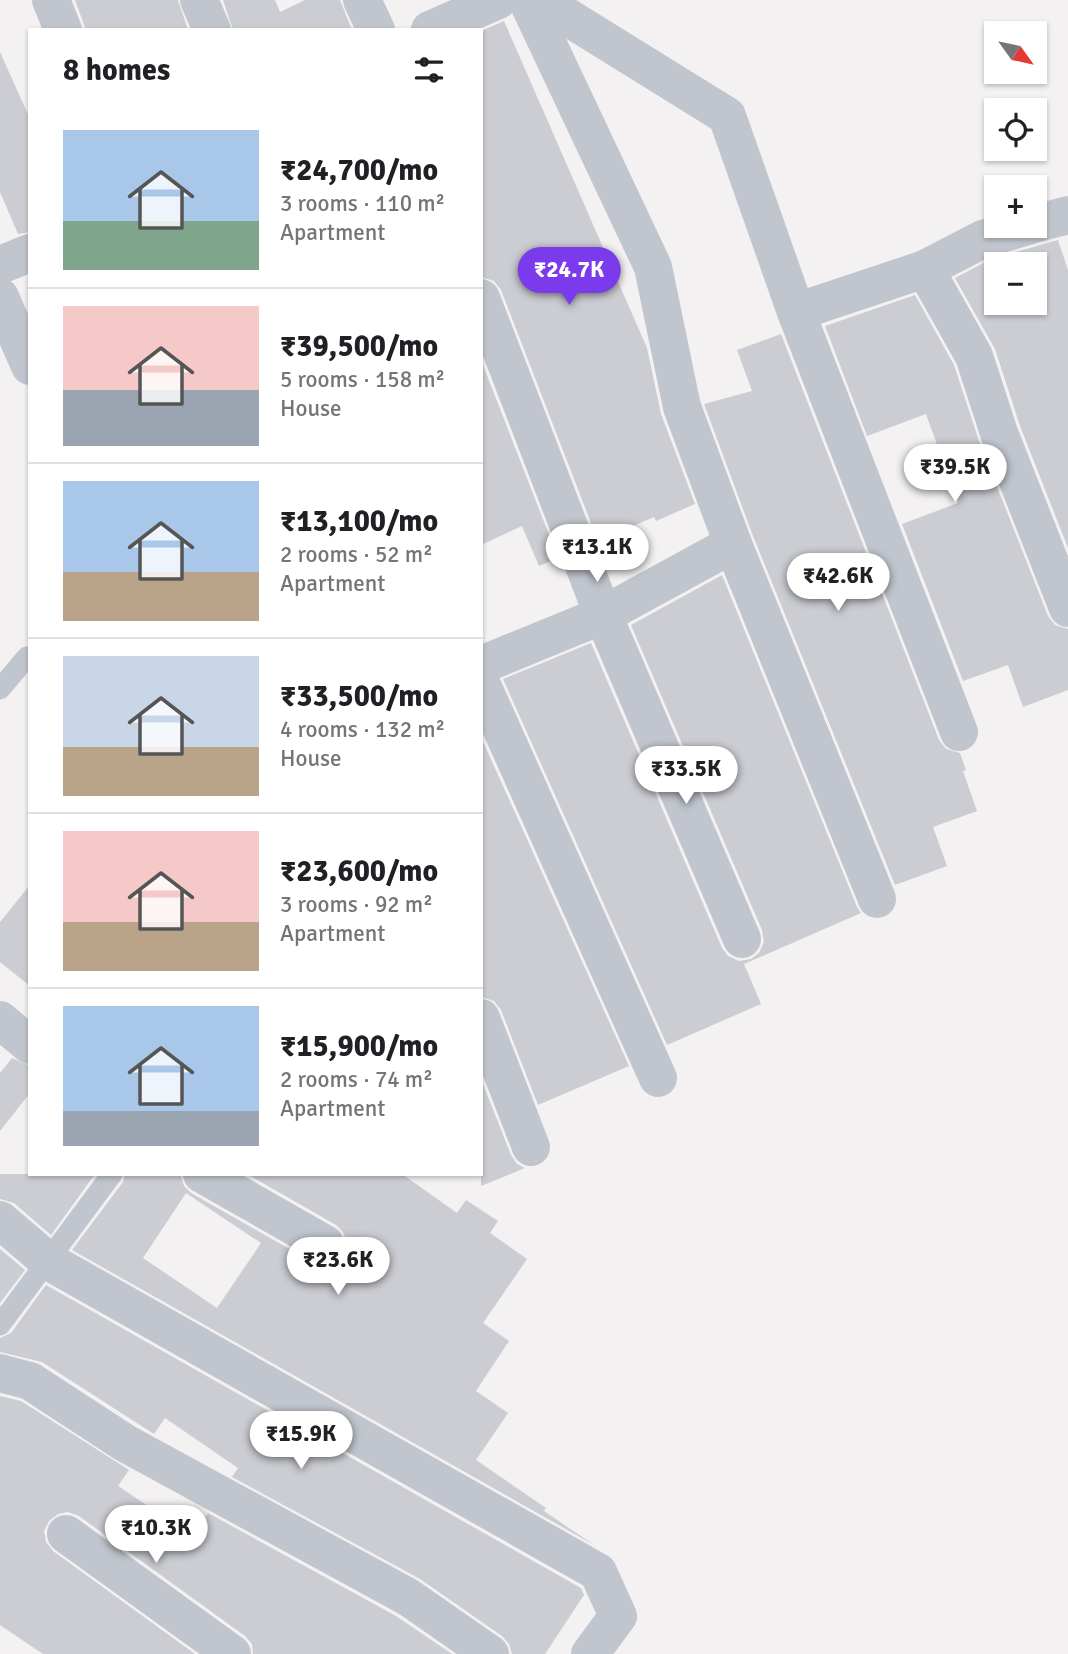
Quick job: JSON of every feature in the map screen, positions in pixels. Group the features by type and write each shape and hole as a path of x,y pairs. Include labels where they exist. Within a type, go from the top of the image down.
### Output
{"street":[{"path":"51,0 62,28"},
{"path":"199,0 211,28"},
{"path":"362,0 375,28"},
{"path":"435,28 498,0"},
{"path":"527,0 653,267 682,407 733,544 877,899"},
{"path":"540,0 727,116 796,312 959,732"},
{"path":"1047,221 1068,215"},
{"path":"796,312 925,270 986,238"},
{"path":"0,265 28,254"},
{"path":"925,270 974,356 999,433 1068,608"},
{"path":"0,297 28,361"},
{"path":"483,304 603,615 742,939"},
{"path":"483,664 603,615 733,544"},
{"path":"483,687 658,1078"},
{"path":"0,1020 28,1043"},
{"path":"483,1023 531,1147"},
{"path":"206,1176 325,1244"},
{"path":"0,1220 48,1261 598,1572 618,1616 590,1654"},
{"path":"0,1373 30,1381 125,1443 408,1597 490,1654"},
{"path":"66,1534 232,1654"}],"lane":[{"path":"0,689 28,658"},
{"path":"0,1325 111,1176"}],"building":[{"path":"75,0 178,0 187,28 85,28"},
{"path":"223,0 275,0 280,12 305,0 340,0 351,28 232,28"},
{"path":"504,21 647,348 661,414 695,504 656,521 654,517 598,541 501,290 494,281 483,278 483,30"},
{"path":"0,52 28,115 28,232 18,234 0,192"},
{"path":"1058,240 1068,270 1068,548 1020,426 995,349 955,278 984,263 984,315 1047,315 1047,252 1016,252"},
{"path":"915,295 954,365 979,441 1048,616 1055,625 1068,629 1068,690 1023,707 1008,665 963,681 902,524 958,503 926,414 867,436 825,326"},
{"path":"781,334 939,740 946,749 960,753 966,770 963,771 977,811 933,827 947,866 895,885 753,536 704,404 752,391 737,350"},
{"path":"483,365 558,558 539,566 522,526 483,544"},
{"path":"722,575 861,913 744,964 761,1004 667,1045 503,679 591,643 722,948 728,956 739,961 751,959 759,953 764,942 762,930 631,625"},
{"path":"483,741 629,1066 538,1105 501,1010 494,1001 483,998"},
{"path":"28,887 28,984 0,962 0,922"},
{"path":"12,1058 28,1065 28,1096 0,1131 0,1073"},
{"path":"483,1084 511,1155 517,1164 525,1168 481,1186"},
{"path":"0,1174 94,1176 51,1235 14,1203 0,1199"},
{"path":"124,1176 181,1176 184,1186 191,1193 314,1263 324,1266 335,1263 344,1254 347,1243 343,1232 336,1225 250,1176 405,1176 457,1213 466,1200 498,1221 490,1233 527,1259 483,1323 509,1341 476,1391 508,1413 476,1460 594,1545 72,1250 123,1182","holes":["186,1193 261,1243 217,1308 143,1258"]},
{"path":"0,1249 25,1270 0,1303"},
{"path":"46,1285 581,1588 584,1595 545,1654 512,1654 509,1644 502,1636 420,1579 232,1477 238,1468 165,1418 154,1434 42,1362 0,1352 0,1338 11,1333"},
{"path":"0,1396 21,1401 129,1470 118,1486 193,1536 208,1513 396,1616 452,1654 253,1654 252,1644 245,1636 79,1516 68,1512 58,1514 49,1521 44,1531 46,1542 53,1551 195,1654 43,1654 0,1625"}]}
